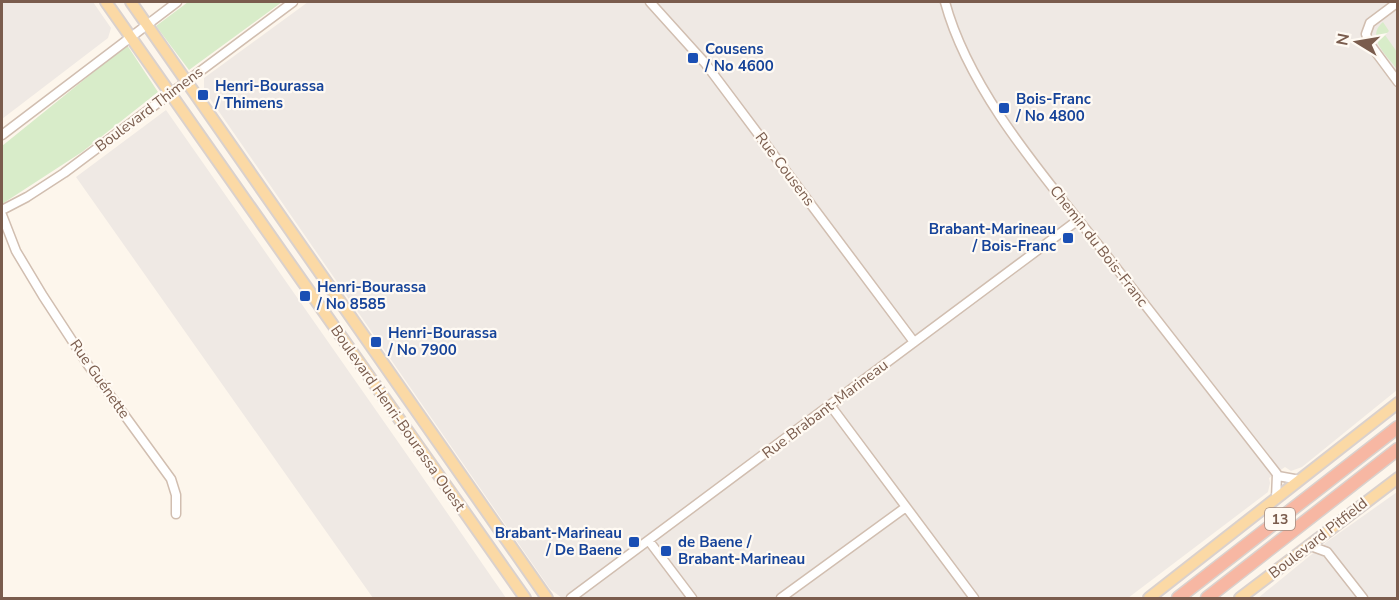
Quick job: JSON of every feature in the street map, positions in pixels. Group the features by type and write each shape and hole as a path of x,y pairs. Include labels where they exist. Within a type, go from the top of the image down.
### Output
{"highway":[{"name":"13","path":"1178,598 1398,427"},
{"name":"13","path":"1207,598 1398,449"},
{"path":"1376,467 1398,455"}],"main road":[{"name":"Boulevard Henri-Bourassa Ouest","path":"106,2 525,598"},
{"name":"Boulevard Henri-Bourassa Ouest","path":"131,2 547,598"},
{"path":"1149,598 1398,403"},
{"name":"Boulevard Pitfield","path":"1240,598 1398,478"}],"street":[{"path":"2,135 177,2"},
{"name":"Boulevard Thimens","path":"2,210 56,178 293,2"},
{"name":"Rue Cousens","path":"650,2 705,63 914,342"},
{"name":"Chemin du Bois-Franc","path":"945,2 961,47 980,83 1006,123 1078,220 1278,476"},
{"path":"1398,2 1369,25 1366,34 1370,45 1398,82"},
{"name":"Rue Guénette","path":"2,215 13,246"},
{"name":"Rue Brabant-Marineau","path":"572,598 1078,220"},
{"name":"Rue Guénette","path":"2,230 71,340 171,478 176,495 176,514"},
{"path":"831,405 974,598"},
{"path":"1276,499 1278,476 1300,480"},
{"path":"781,598 906,507"},
{"path":"1327,552 1330,528"},
{"path":"649,541 692,598"},
{"path":"1308,545 1327,552 1363,598"}],"shaded area":[{"path":"2,2 93,2 111,28 108,38 2,119"},
{"path":"308,2 1397,2 1397,390 1302,467 1291,471 1285,467 1269,478 1268,492 1128,598 562,598 550,589 204,90 204,78"},
{"path":"166,110 506,598 373,598 76,177"},
{"path":"1397,492 1397,598 1258,598 1328,541"}],"green space":[{"path":"188,2 282,2 189,70 156,26"},
{"path":"1383,22 1389,31 1385,35 1397,52 1397,69 1383,52 1377,40 1378,28"},
{"path":"127,45 158,92 82,152 2,204 2,146"}],"place":[{"name":"Cousens / No 4600","path":"693,58"},
{"name":"Henri-Bourassa / Thimens","path":"203,95"},
{"name":"Bois-Franc / No 4800","path":"1004,108"},
{"name":"Brabant-Marineau / Bois-Franc","path":"1068,238"},
{"name":"Henri-Bourassa / No 8585","path":"305,296"},
{"name":"Henri-Bourassa / No 7900","path":"376,342"},
{"name":"Brabant-Marineau / De Baene","path":"634,542"},
{"name":"de Baene / Brabant-Marineau","path":"666,551"}]}
